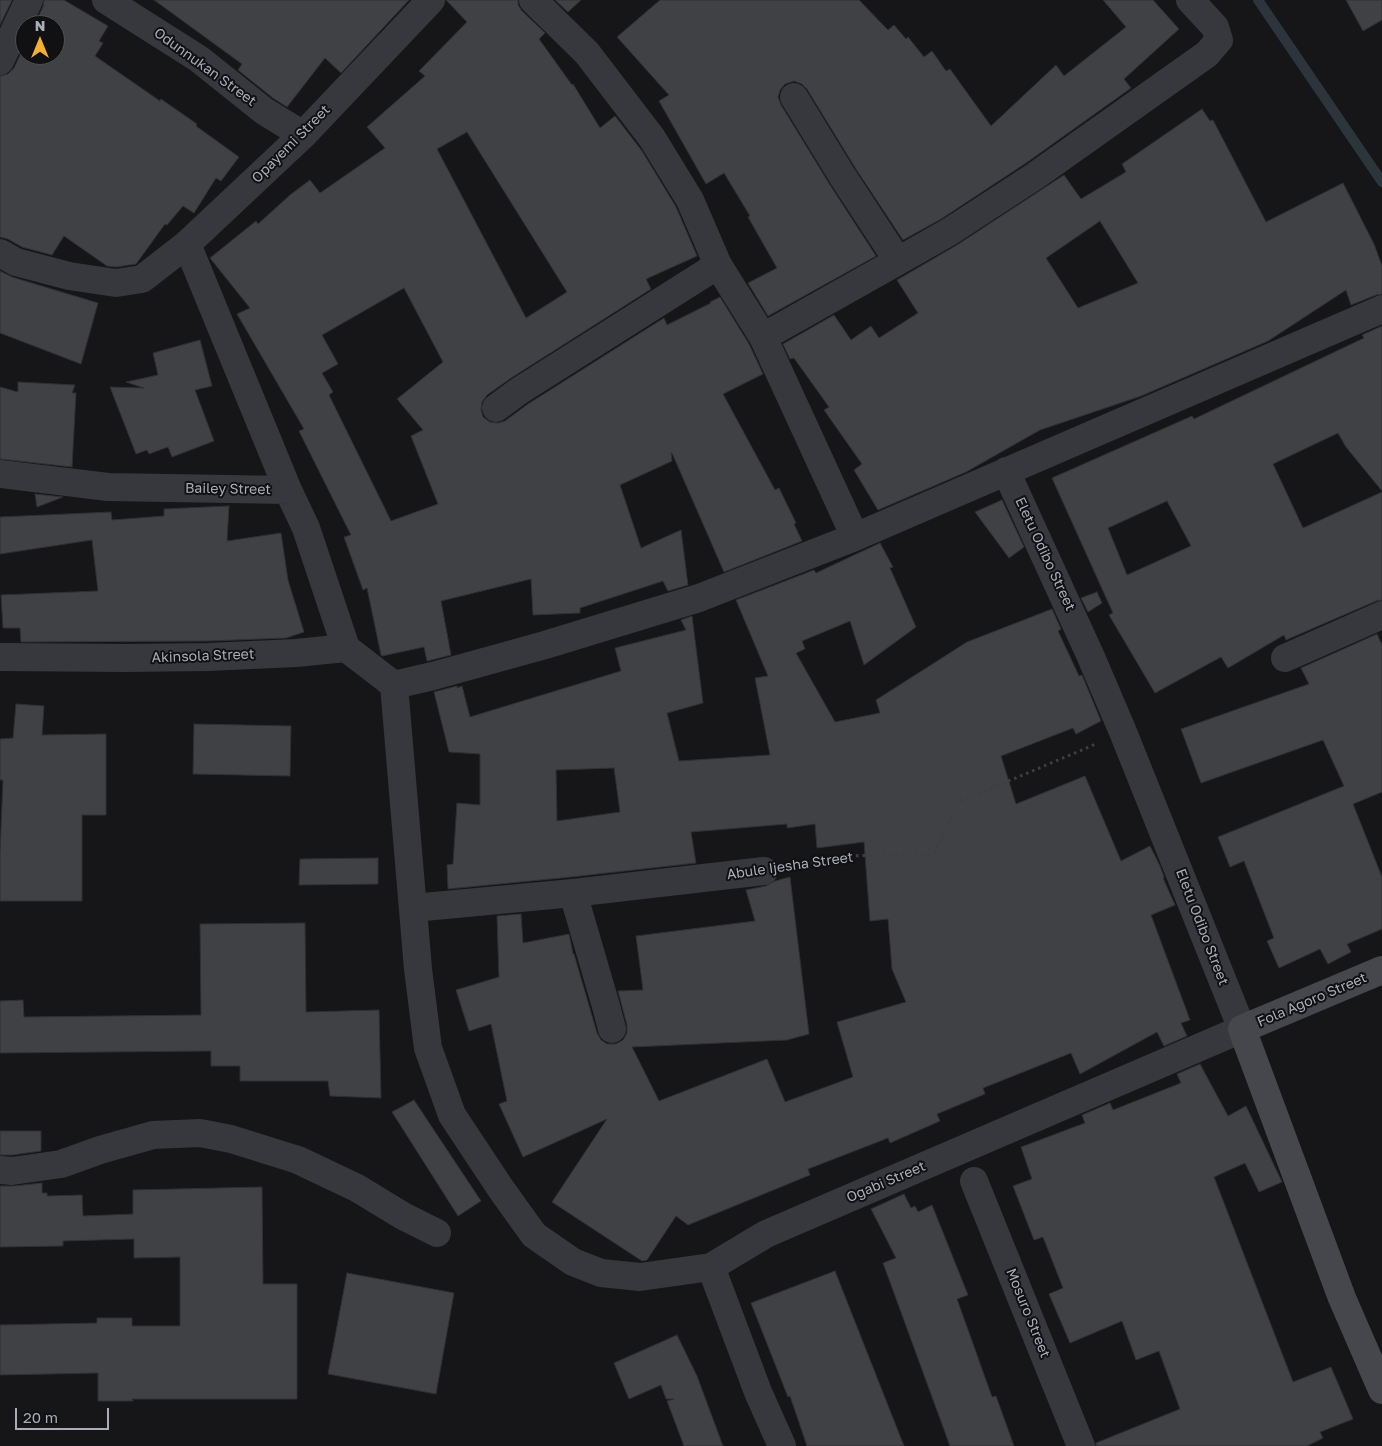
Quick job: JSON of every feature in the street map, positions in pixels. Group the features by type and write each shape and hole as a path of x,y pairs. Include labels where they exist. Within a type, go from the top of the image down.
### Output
{"street":[{"path":"0,61 29,0"},
{"name":"Odunnukan Street","path":"106,0 199,59 264,111 303,135"},
{"name":"Opayemi Street","path":"0,254 16,262 69,276 116,283 142,279 187,244 303,135 431,0"},
{"path":"533,0 587,53 652,138 690,200 718,265 763,337 855,538"},
{"path":"763,337 949,232 1035,176 1207,54 1219,40 1215,27 1190,0"},
{"path":"794,97 898,261"},
{"path":"187,244 288,490"},
{"path":"496,408 519,391 718,265"},
{"path":"394,685 545,645 699,598 855,538 1247,366 1310,342 1382,309"},
{"name":"Eletu Odibo Street","path":"1006,471 1067,603 1123,732 1242,1029 1342,1298 1382,1390"},
{"name":"Bailey Street","path":"0,474 108,487 288,490 306,528 346,648"},
{"path":"1285,658 1382,615"},
{"path":"346,648 394,685 418,969 428,1048 452,1115 534,1235 573,1262 601,1273 640,1277 711,1267 758,1392 782,1446"},
{"name":"Akinsola Street","path":"0,658 208,657 296,653 346,648"},
{"name":"Abule Ijesha Street","path":"413,908 573,893 764,871"},
{"path":"573,893 612,1029"},
{"name":"Fola Agoro Street","path":"1242,1029 1382,970"},
{"name":"Ogabi Street","path":"711,1267 766,1234 1242,1029"},
{"path":"0,1170 61,1164 100,1150 153,1135 200,1133 232,1139 298,1160 358,1188 403,1216 437,1233"},
{"name":"Mosuro Street","path":"974,1181 1081,1446"}],"path":[{"name":"Abule Ijesha Street","path":"764,871 843,856 933,854 959,802 1123,732"}],"building":[{"path":"0,0 12,0 0,25"},
{"path":"44,0 64,0 108,26 99,41 103,43 95,56 197,124 196,126 239,157 221,181 216,178 194,213 183,206 167,225 165,224 136,264 116,267 107,266 64,236 52,255 22,247 0,237 0,76 8,74 15,65 65,65 65,15 39,15"},
{"path":"154,0 409,0 341,73 325,58 287,107 238,70 242,64"},
{"path":"446,0 518,0 518,5 522,11 545,33 539,39 573,84 600,128 615,116 642,151 676,207 697,256 646,279 651,289 487,395 482,402 481,410 483,417 490,422 498,423 505,421 528,404 664,318 667,325 720,297 749,344 763,374 723,394 775,490 779,488 796,523 794,524 802,541 724,572 671,453 672,461 620,485 641,548 681,530 688,585 668,591 663,581 580,608 580,613 533,615 531,579 441,601 451,655 427,661 424,647 381,655 367,588 363,590 344,537 351,535 299,431 304,429 237,314 250,308 210,258 256,221 258,224 310,180 320,193 385,148 367,127 425,76 419,71 467,22","holes":["467,132 567,292 526,318 437,149","404,288 443,362 397,399 423,430 411,436 438,504 391,521 329,395 333,392 322,373 338,364 322,335"]},
{"path":"555,0 581,0 568,12"},
{"path":"660,0 859,0 888,30 894,25 906,39 908,37 924,57 932,51 946,71 950,69 991,126 1056,65 1064,76 1126,27 1103,0 1153,0 1179,29 1124,79 1131,88 1026,163 941,219 903,240 856,169 807,89 802,84 794,81 785,84 780,90 778,97 781,105 876,256 768,316 748,283 777,268 748,217 750,216 724,173 706,184 659,101 669,95 617,37"},
{"path":"1346,0 1382,0 1382,20 1363,31"},
{"path":"1202,109 1210,121 1213,120 1266,222 1343,183 1374,244 1382,266 1382,294 1351,305 1346,290 1268,341 1141,396 1040,430 966,472 878,510 854,470 862,464 824,410 829,407 794,358 790,359 783,344 834,315 851,340 871,326 879,338 918,313 897,280 957,245 1064,175 1081,199 1126,172 1122,164","holes":["1100,221 1138,283 1078,308 1046,258"]},
{"path":"0,271 12,277 98,303 81,364 0,333"},
{"path":"1382,326 1382,491 1346,447 1338,433 1273,464 1303,528 1382,492 1382,600 1286,640 1284,635 1228,668 1221,657 1155,693 1109,615 1113,613 1052,478 1192,416 1194,419 1364,338 1362,335","holes":["1167,501 1191,546 1127,575 1108,528"]},
{"path":"200,340 212,386 195,390 214,441 172,457 168,447 149,454 147,450 136,454 110,387 144,388 126,382 158,375 153,353"},
{"path":"18,382 75,385 72,393 76,393 72,467 0,459 0,387 18,392"},
{"path":"35,494 63,497 37,507"},
{"path":"1002,500 1024,547 1009,558 975,512"},
{"path":"229,506 227,541 281,533 288,580 304,632 286,638 208,641 21,642 20,628 3,628 1,595 98,591 92,540 0,554 0,517 111,512 112,520 164,516 164,509"},
{"path":"880,543 893,567 890,568 916,627 864,665 850,621 802,641 805,649 796,653 835,722 880,713 876,700 967,642 1052,609 1061,629 1058,631 1079,676 1082,675 1101,721 1076,734 1073,728 1001,756 1016,804 1085,776 1121,861 1150,846 1175,905 1151,915 1190,1020 1181,1023 1187,1036 1164,1046 1157,1032 1080,1074 1071,1053 983,1088 985,1094 937,1114 940,1121 890,1143 888,1138 808,1169 810,1175 688,1225 676,1216 647,1260 642,1261 552,1202 607,1119 523,1157 499,1104 507,1101 491,1024 469,1031 456,990 499,977 497,916 521,914 523,943 569,934 573,954 597,1033 601,1040 607,1044 616,1044 623,1040 627,1033 627,1025 618,991 643,990 636,936 755,921 746,890 766,886 775,881 790,877 809,1034 787,1040 632,1047 659,1101 767,1059 785,1102 853,1077 837,1022 906,1002 892,969 888,919 870,921 864,842 817,848 815,824 787,828 787,824 691,832 696,863 448,889 447,865 453,864 457,803 480,805 480,754 449,752 434,692 462,686 470,717 621,671 615,648 686,630 681,620 692,616 703,703 667,713 679,761 770,755 755,678 768,676 736,600 814,570 816,573","holes":["614,768 620,812 557,821 556,770"]},
{"path":"1097,592 1102,603 1088,612 1081,598"},
{"path":"1377,634 1382,645 1382,792 1353,804 1382,877 1382,929 1347,944 1351,952 1328,964 1320,949 1279,968 1267,941 1274,938 1244,861 1230,867 1218,837 1344,786 1323,740 1201,783 1181,729 1309,684 1301,668"},
{"path":"16,704 44,706 42,735 106,734 106,815 82,815 82,901 0,901 3,780 0,780 0,739 13,738"},
{"path":"194,724 291,726 290,776 193,774"},
{"path":"378,858 378,884 299,885 300,859"},
{"path":"305,923 306,1012 379,1010 381,1098 330,1096 328,1081 240,1081 240,1066 211,1066 211,1051 0,1053 0,1001 23,1000 24,1017 201,1015 200,924"},
{"path":"1200,1064 1228,1116 1246,1106 1282,1182 1259,1192 1245,1163 1214,1177 1293,1382 1331,1367 1353,1419 1320,1432 1323,1438 1307,1446 1096,1446 1096,1443 1180,1409 1159,1351 1136,1360 1122,1321 1070,1343 1049,1294 1063,1288 1043,1237 1034,1240 1013,1186 1032,1179 1021,1147 1085,1123 1082,1115 1110,1103 1113,1110 1181,1083 1177,1074"},
{"path":"414,1100 481,1201 458,1216 392,1112"},
{"path":"0,1131 41,1131 41,1151 0,1155"},
{"path":"42,1183 42,1193 47,1193 47,1196 82,1195 83,1216 133,1214 133,1190 262,1187 263,1284 297,1284 297,1399 132,1399 133,1401 98,1401 98,1373 0,1375 0,1325 97,1323 97,1318 132,1318 132,1326 180,1326 180,1257 134,1258 134,1239 63,1241 63,1246 0,1247 0,1186"},
{"path":"904,1194 911,1208 915,1206 918,1212 932,1205 968,1295 957,1299 992,1397 996,1396 1014,1446 950,1446 883,1263 896,1258 871,1209"},
{"path":"835,1271 904,1446 807,1446 790,1396 788,1397 751,1303"},
{"path":"347,1273 454,1293 436,1394 328,1374"},
{"path":"677,1335 697,1376 723,1446 684,1446 667,1401 674,1399 666,1399 661,1385 629,1399 614,1363"}],"waterway":[{"path":"1258,0 1382,182"}]}
